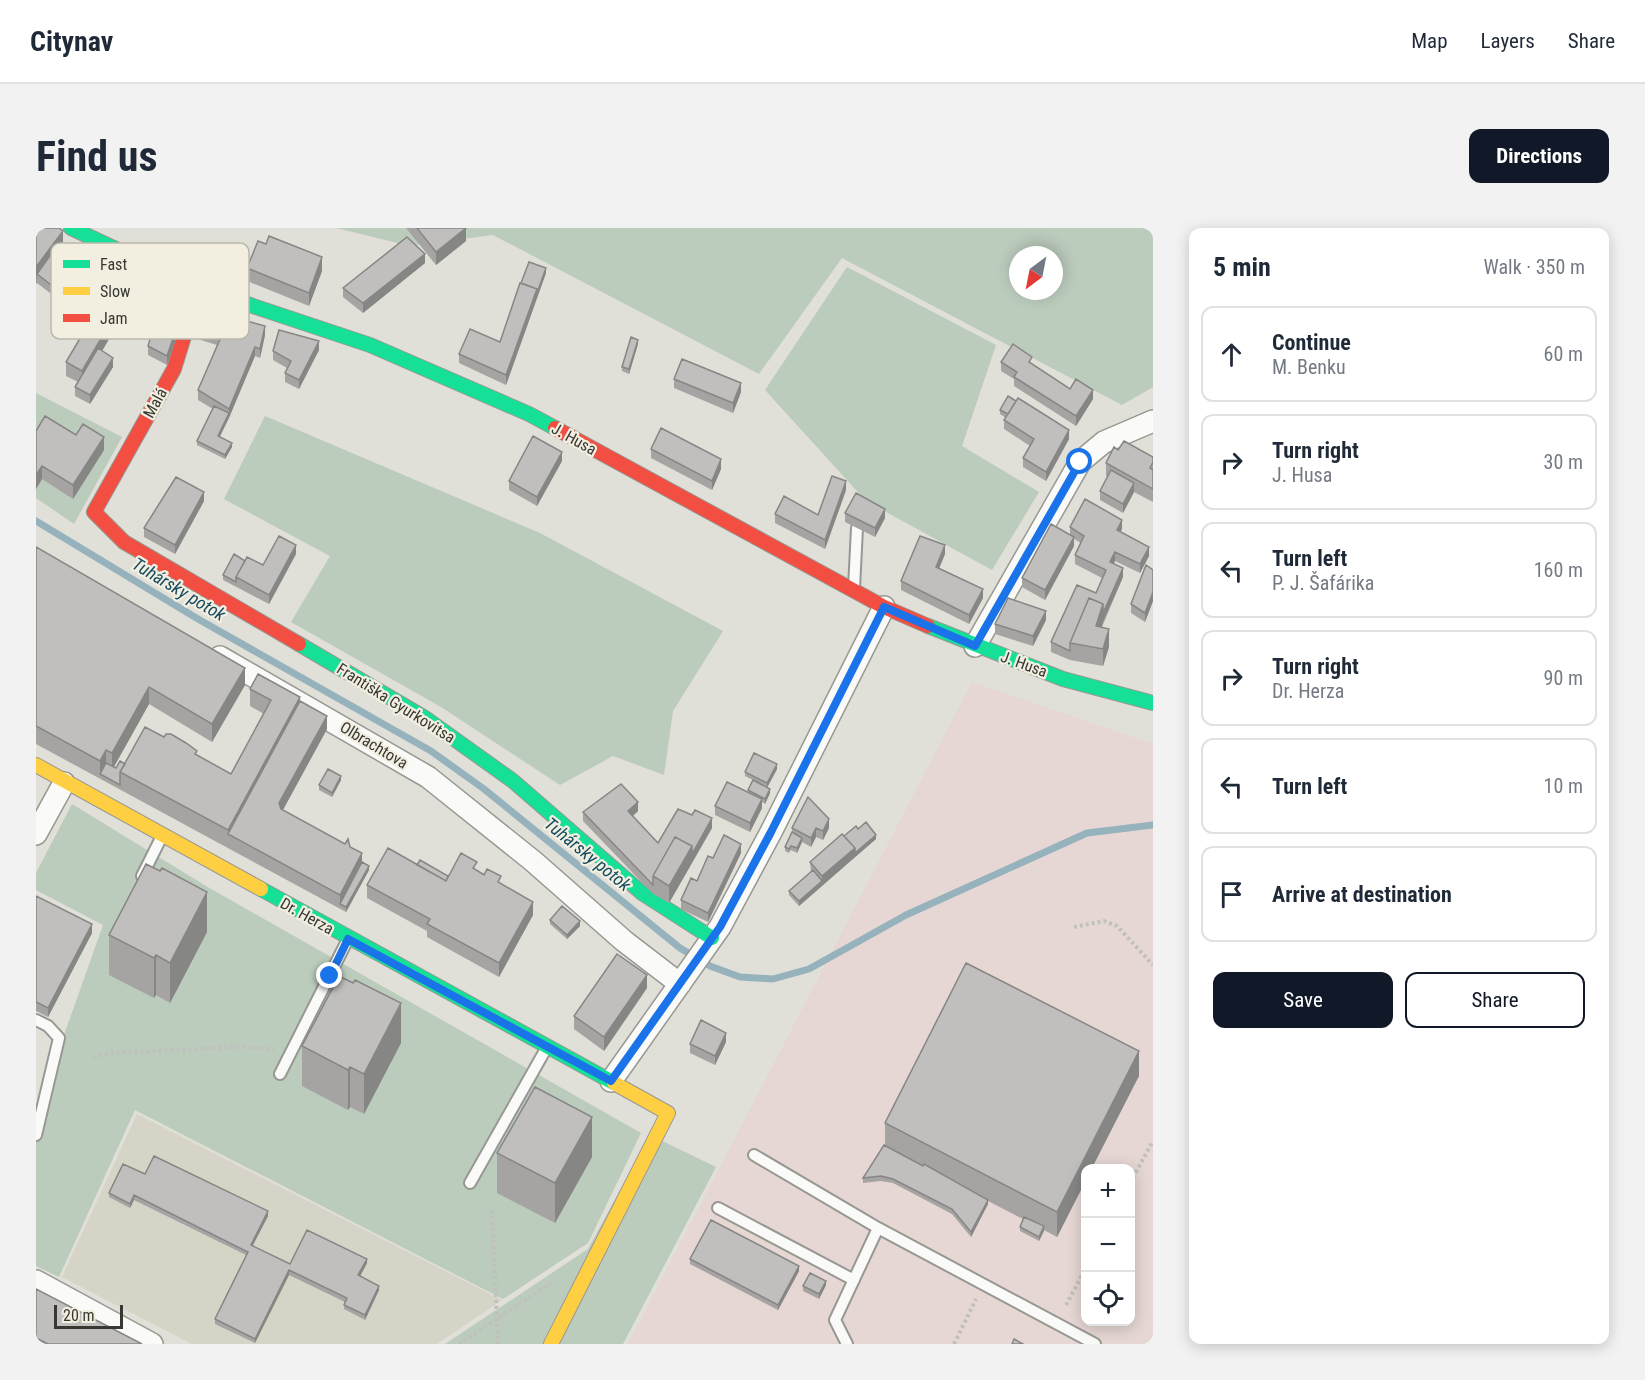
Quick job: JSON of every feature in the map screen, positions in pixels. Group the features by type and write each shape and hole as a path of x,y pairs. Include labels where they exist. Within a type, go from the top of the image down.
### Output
{"street":[{"name":"J. Husa","path":"71,228 103,243"},
{"name":"J. Husa","path":"249,305 370,345 529,414 884,607 975,646 1063,679 1153,703"},
{"name":"Malá","path":"94,512 174,369 183,339"},
{"path":"975,646 1080,462 1104,442 1153,421"},
{"name":"Františka Gyurkovitsa","path":"94,512 124,542 425,718 513,782 642,893 716,932"},
{"path":"611,1081 716,932 771,832 884,607"},
{"name":"Olbrachtova","path":"204,648 428,777 532,861 676,989"},
{"name":"Dr. Herza","path":"36,765 64,783 668,1113 551,1344"},
{"path":"36,834 64,783"},
{"path":"36,1281 152,1344"}],"lane":[{"path":"854,589 857,528"},
{"path":"138,882 162,836"},
{"path":"280,1074 348,939"},
{"path":"36,1020 48,1026 59,1038 36,1135"},
{"path":"470,1183 547,1047"},
{"path":"754,1155 878,1228 1095,1344"},
{"path":"718,1208 854,1280"},
{"path":"846,1344 836,1320 878,1228"}],"path":[{"path":"1074,927 1104,921 1117,926 1153,965"},
{"path":"93,1057 111,1053 237,1047 293,1050"},
{"path":"1135,1175 1153,1141"},
{"path":"492,1210 498,1344"},
{"path":"1066,1305 1084,1272"},
{"path":"459,1344 553,1282"},
{"path":"954,1344 983,1284"}],"shaded area":[{"path":"972,682 1153,744 1153,1344 628,1344"},
{"path":"137,1114 502,1300 437,1344 192,1344 62,1277"}],"green space":[{"path":"336,228 1153,228 1153,387 1122,405 842,258 759,374 493,235 410,246"},
{"path":"847,267 996,345 962,446 1039,492 992,570 866,501 765,390"},
{"path":"36,393 122,437 74,524 36,498"},
{"path":"265,416 540,533 723,631 673,711 664,775 613,756 560,785 441,707 291,622 330,556 224,499"},
{"path":"72,804 206,886 641,1133 588,1243 503,1299 135,1110 59,1277 36,1266 36,1114 103,925 36,890 36,873"},
{"path":"650,1135 716,1167 623,1344 445,1344 588,1249"}],"building":[{"path":"36,228 59,228 63,231 54,243 51,243 51,247 36,267"},
{"path":"417,228 466,228 436,252"},
{"path":"269,236 322,257 309,293 249,269 258,241 266,244"},
{"path":"407,237 425,254 363,303 343,288"},
{"path":"51,254 51,285 37,274"},
{"path":"529,262 546,268 537,293 537,289 521,283"},
{"path":"520,283 537,289 506,375 459,354 470,329 500,342"},
{"path":"249,322 265,326 260,349 255,347 229,409 198,390 220,339 249,339"},
{"path":"279,330 319,341 299,380 285,373 291,361 273,351"},
{"path":"631,337 638,340 629,369 622,367"},
{"path":"80,339 101,339 82,371 66,362"},
{"path":"150,339 173,339 167,356 148,346"},
{"path":"1013,344 1032,357 1029,362 1070,389 1076,379 1093,390 1076,416 1014,377 1017,372 1001,362"},
{"path":"98,348 113,358 90,395 75,387"},
{"path":"682,359 741,383 733,403 674,379"},
{"path":"1008,396 1016,401 1008,414 1000,410"},
{"path":"1018,398 1069,430 1046,472 1023,458 1034,439 1004,420"},
{"path":"214,406 229,413 218,436 232,443 225,455 197,441"},
{"path":"45,416 76,435 83,424 104,437 73,485 42,466 36,475 36,431"},
{"path":"661,428 721,459 712,481 651,449"},
{"path":"533,436 562,452 537,497 509,481"},
{"path":"1124,441 1153,457 1150,468 1153,470 1153,489 1106,463 1114,447 1118,450"},
{"path":"1111,470 1134,483 1123,504 1100,491"},
{"path":"832,476 846,481 825,540 775,514 784,496 818,515"},
{"path":"176,477 204,492 175,545 144,528"},
{"path":"856,493 885,509 875,528 845,513"},
{"path":"1085,499 1122,520 1117,530 1149,547 1140,564 1115,552 1110,562 1123,568 1103,613 1103,604 1089,598 1070,643 1070,651 1051,642 1077,585 1096,593 1106,570 1075,555 1084,536 1070,527"},
{"path":"1051,524 1074,537 1045,590 1022,578"},
{"path":"279,536 296,545 269,595 236,577 247,557 263,565"},
{"path":"920,536 945,545 936,567 983,589 969,615 901,581"},
{"path":"36,547 245,668 212,724 149,687 112,753 106,750 100,761 36,726"},
{"path":"234,554 245,561 236,577 236,582 223,575"},
{"path":"1146,565 1153,570 1153,592 1145,613 1131,604"},
{"path":"1008,598 1046,611 1033,636 995,624"},
{"path":"1089,598 1103,604 1096,626 1109,629 1103,649 1070,643"},
{"path":"258,674 300,697 228,830 120,772 145,727 164,737 166,734 171,734 197,751 195,754 231,774 271,700 250,689"},
{"path":"300,701 327,716 279,803 281,809 345,844 348,839 350,847 362,853 340,895 228,834"},
{"path":"754,753 777,764 767,783 745,772"},
{"path":"120,761 125,764 120,772 120,785 100,774 106,763 116,768"},
{"path":"328,769 341,776 332,793 319,785"},
{"path":"753,780 770,789 765,799 748,790"},
{"path":"727,782 762,799 750,823 715,806"},
{"path":"621,784 638,802 628,811 658,843 678,809 692,815 695,810 712,818 692,854 692,846 675,837 653,876 653,885 583,812"},
{"path":"808,797 829,819 823,831 816,828 811,838 792,828"},
{"path":"866,822 876,835 855,853 855,848 844,836 856,826 858,829"},
{"path":"792,832 802,838 797,848 791,846 789,849 785,847"},
{"path":"842,834 855,848 822,876 810,862"},
{"path":"724,835 741,844 708,913 681,900 691,878 697,881 708,856 713,858"},
{"path":"675,837 692,846 669,886 653,876"},
{"path":"388,848 446,881 461,853 477,862 473,868 484,875 487,869 501,876 498,882 533,902 499,963 427,924 430,919 367,885"},
{"path":"420,860 448,876 446,881 417,865"},
{"path":"362,862 369,866 346,907 340,904"},
{"path":"146,864 160,871 162,868 207,892 170,963 156,955 154,958 109,935"},
{"path":"813,870 822,881 799,901 789,891"},
{"path":"36,896 92,924 48,1008 36,1002"},
{"path":"562,906 580,921 567,935 550,920"},
{"path":"617,954 647,975 604,1037 574,1016"},
{"path":"966,963 1139,1051 1057,1212 885,1123"},
{"path":"339,976 353,983 355,980 401,1003 364,1074 350,1067 348,1070 302,1046"},
{"path":"701,1020 726,1033 715,1056 690,1044"},
{"path":"535,1087 592,1117 555,1183 497,1153"},
{"path":"884,1145 923,1166 924,1164 988,1200 971,1232 952,1209 893,1179 881,1176 863,1178"},
{"path":"154,1156 268,1211 251,1245 290,1264 307,1230 367,1259 358,1275 379,1286 365,1315 344,1305 347,1298 289,1270 255,1339 215,1319 248,1252 134,1195 130,1204 109,1193 123,1164 145,1174"},
{"path":"1024,1217 1044,1226 1039,1237 1020,1227"},
{"path":"711,1220 799,1266 778,1305 690,1259"},
{"path":"810,1273 826,1281 819,1294 803,1286"},
{"path":"36,1289 142,1344 48,1344 36,1338"},
{"path":"1014,1339 1023,1344 1012,1344"}],"waterway":[{"name":"Tuhársky potok","path":"36,521 198,619 431,751 484,789 680,948 710,966 740,977 773,979 809,969 906,915 1087,833 1153,825"}],"traffic: fast":[{"path":"71,228 103,243"},
{"path":"249,305 370,345 529,414 555,428"},
{"path":"928,626 1063,679 1153,703"},
{"path":"299,644 425,718 513,781 642,893 712,938"},
{"path":"261,889 614,1083"}],"traffic: slow":[{"path":"36,765 261,889"},
{"path":"551,1344 668,1113 614,1083"}],"traffic: jam":[{"path":"183,339 174,369 94,512 124,542 299,644"},
{"path":"555,428 884,607 928,626"}],"route":[{"path":"330,976 348,939 611,1081 720,927 771,832 884,607 975,646 1080,462"}]}
